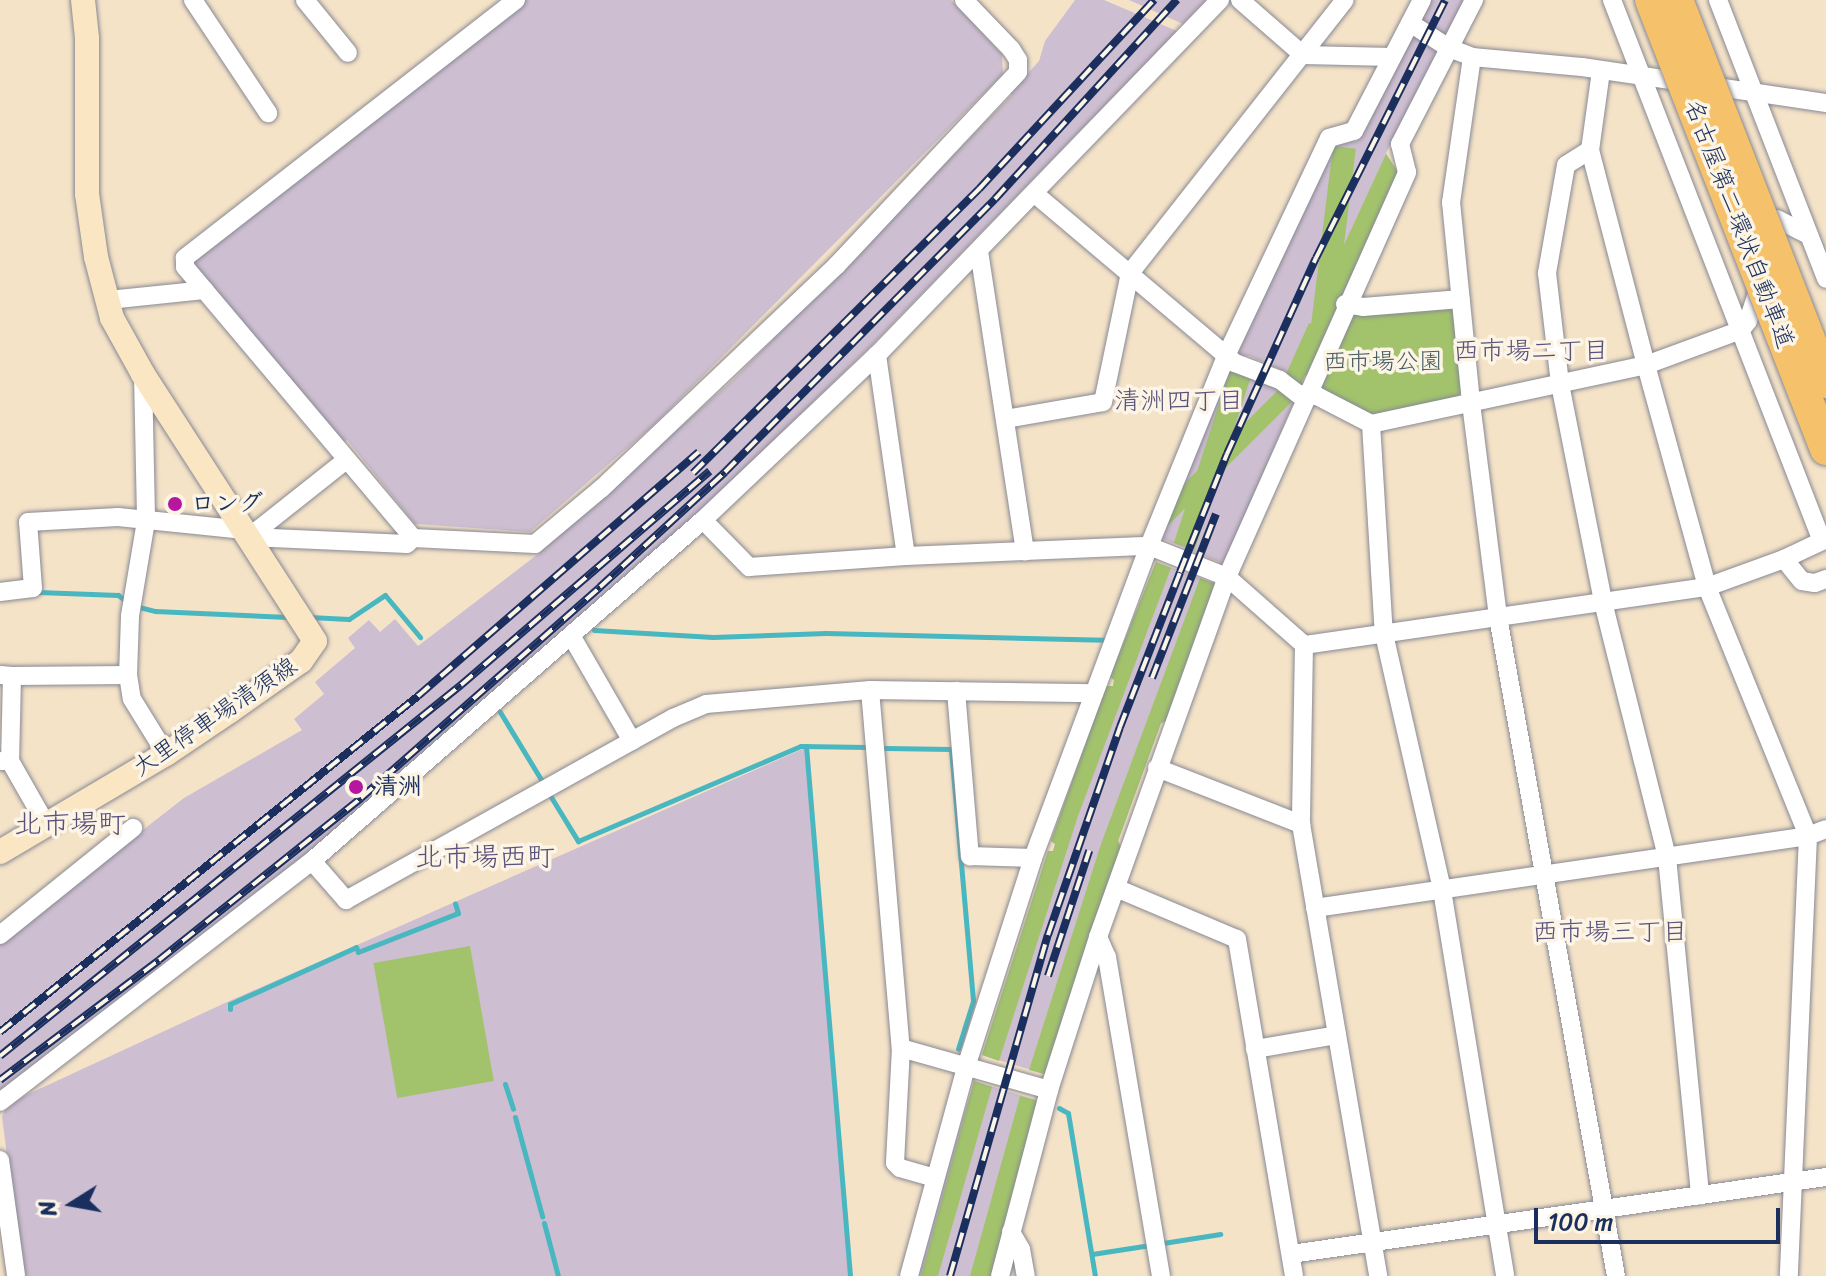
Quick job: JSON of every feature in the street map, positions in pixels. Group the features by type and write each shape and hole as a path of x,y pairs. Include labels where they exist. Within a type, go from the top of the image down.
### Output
{"highway":[{"name":"名古屋第二環状自動車道","path":"1651,0 1826,449"},
{"name":"名古屋第二環状自動車道","path":"1677,0 1826,382"}],"main road":[{"name":"大里停車場清須線","path":"0,852 166,754 301,661 315,641 143,374 112,318 96,257 87,194 87,38 83,0"}],"street":[{"path":"193,0 268,113"},
{"path":"305,0 348,53"},
{"path":"516,0 185,258 185,267 345,461 413,538 535,544 602,488 836,266 1018,72 1018,60 1011,49 964,0"},
{"path":"0,1102 312,861 703,520 877,355 1220,0"},
{"path":"1240,0 1303,55 1392,57"},
{"path":"1005,419 1103,402 1130,273 1345,0"},
{"path":"909,1276 966,1067 1033,858 1149,546 1226,356 1329,138 1354,131 1422,0"},
{"path":"1000,1276 1049,1090 1098,937 1227,577 1345,304 1407,172 1400,144 1474,0"},
{"path":"703,520 749,567 906,556 1149,546 1227,577 1304,645 1707,587 1784,559 1822,541 1612,0"},
{"path":"1718,0 1825,275"},
{"path":"1410,23 1449,48 1472,57 1641,76 1826,103"},
{"path":"1472,57 1451,202 1471,403 1498,617 1616,1276"},
{"path":"1601,71 1590,150 1707,587 1817,833 1789,1276"},
{"path":"1590,150 1566,165 1547,273 1560,384 1603,602 1667,857 1700,1195"},
{"path":"1035,194 1235,363 1280,380 1291,390 1317,396 1371,424 1646,365 1741,330 1748,321 1778,222 1809,235"},
{"path":"979,251 1025,551"},
{"path":"108,300 204,290"},
{"path":"1345,304 1363,307 1461,299"},
{"path":"877,355 906,556"},
{"path":"143,374 146,521 133,607 128,675 132,699 166,754"},
{"path":"1371,424 1384,634 1442,890 1505,1276"},
{"path":"247,534 345,461"},
{"path":"0,592 33,588 28,522 118,517 247,534 407,544 413,538"},
{"path":"1784,559 1802,581 1815,583 1826,579"},
{"path":"572,637 632,741"},
{"path":"1304,645 1301,824 1378,1276"},
{"path":"46,824 5,761 6,675 128,675"},
{"path":"312,861 346,900 632,741 706,704 870,690 1094,693"},
{"path":"870,690 901,1048 895,1163 900,1168 935,1178"},
{"path":"956,691 970,856 1033,858"},
{"path":"1157,768 1301,824"},
{"path":"0,935 133,828"},
{"path":"1315,908 1817,833"},
{"path":"1116,888 1237,939 1294,1276"},
{"path":"1098,937 1107,957 1161,1276"},
{"path":"1255,1049 1337,1035"},
{"path":"901,1048 1049,1090"},
{"path":"0,1160 10,1270"},
{"path":"1291,1254 1826,1177"},
{"path":"1011,1232 1021,1249 1026,1276"}],"shaded area":[{"path":"524,0 951,0 1002,54 1003,74 656,423 530,532 415,524 347,440 341,445 196,268 192,258"},
{"path":"1075,0 1104,0 1177,31 869,348 680,531 295,864 0,1095 0,941 184,798 302,730 294,719 324,694 315,682 355,648 348,638 369,620 380,632 395,619 418,646 538,554 734,379 1012,95 1010,93 1039,61 1045,41"},
{"path":"1129,0 1206,0 1183,24"},
{"path":"1429,0 1466,0 1447,36 1418,19"},
{"path":"1411,34 1439,52 1386,153 1399,174 1301,384 1284,371 1249,356 1235,355 1333,146 1357,141"},
{"path":"1231,367 1280,384 1295,399 1224,564 1161,538"},
{"path":"1156,562 1215,584 1215,592 1166,721 1161,723 1118,841 1122,849 1048,1075 982,1055 1048,851 1053,851 1055,844 1051,841 1106,686 1113,686 1114,680 1110,677"},
{"path":"805,748 849,1276 23,1276 2,1117 5,1109 22,1097 225,1003"},
{"path":"974,1081 1039,1101 985,1276 915,1274"}],"green space":[{"path":"1333,146 1356,149 1328,378 1305,375"},
{"path":"1386,154 1399,174 1301,384 1286,374 1309,323 1314,324 1319,313 1314,310"},
{"name":"西市場公園","path":"1448,305 1455,309 1462,391 1457,397 1367,416 1321,389 1347,318 1355,313"},
{"path":"1231,367 1252,374 1195,550 1174,543"},
{"path":"1282,386 1295,399 1163,530 1150,518"},
{"path":"1156,562 1171,568 1078,816 999,1061 982,1055 1048,851 1053,851 1055,844 1051,841 1106,686 1113,686 1114,680 1110,677"},
{"path":"1200,578 1215,584 1215,592 1166,721 1161,723 1118,841 1122,849 1048,1075 1029,1070 1101,844"},
{"path":"470,946 494,1081 397,1098 373,963"},
{"path":"974,1081 992,1087 938,1276 921,1276"},
{"path":"1020,1096 1039,1101 994,1276 970,1276"}],"waterway":[{"path":"38,592 118,595 126,601"},
{"path":"309,617 349,619 385,595 420,637"},
{"path":"135,606 155,611 288,617"},
{"path":"594,630 713,637 826,633 1104,640"},
{"path":"500,712 542,781"},
{"path":"551,797 578,841 801,746 867,747"},
{"path":"806,746 850,1276"},
{"path":"885,748 951,749 973,1001 958,1049"},
{"path":"230,1009 230,1004 356,947 358,952 458,913 455,903"},
{"path":"505,1084 513,1109"},
{"path":"1059,1108 1068,1113 1095,1276"},
{"path":"515,1117 542,1216"},
{"path":"544,1223 558,1276"},
{"path":"1163,1243 1220,1234"},
{"path":"1092,1254 1150,1245"}],"railway":[{"path":"693,473 979,189 1154,0"},
{"path":"0,1080 159,960 361,798 600,587 725,472 995,199 1177,0"},
{"path":"950,1276 1048,935 1120,727 1180,572 1227,454 1316,258 1445,0"},
{"path":"0,1032 418,696 699,452"},
{"path":"0,1056 461,685 710,471"},
{"path":"1152,678 1216,514"},
{"path":"1048,976 1089,851"}],"place":[{"name":"ロング","path":"175,504"},
{"name":"清洲","path":"356,787"}],"district":[{"name":"西市場二丁目","path":"1531,351"},
{"name":"清洲四丁目","path":"1179,401"},
{"name":"北市場町","path":"70,824"},
{"name":"北市場西町","path":"485,857"},
{"name":"西市場三丁目","path":"1610,932"}]}
